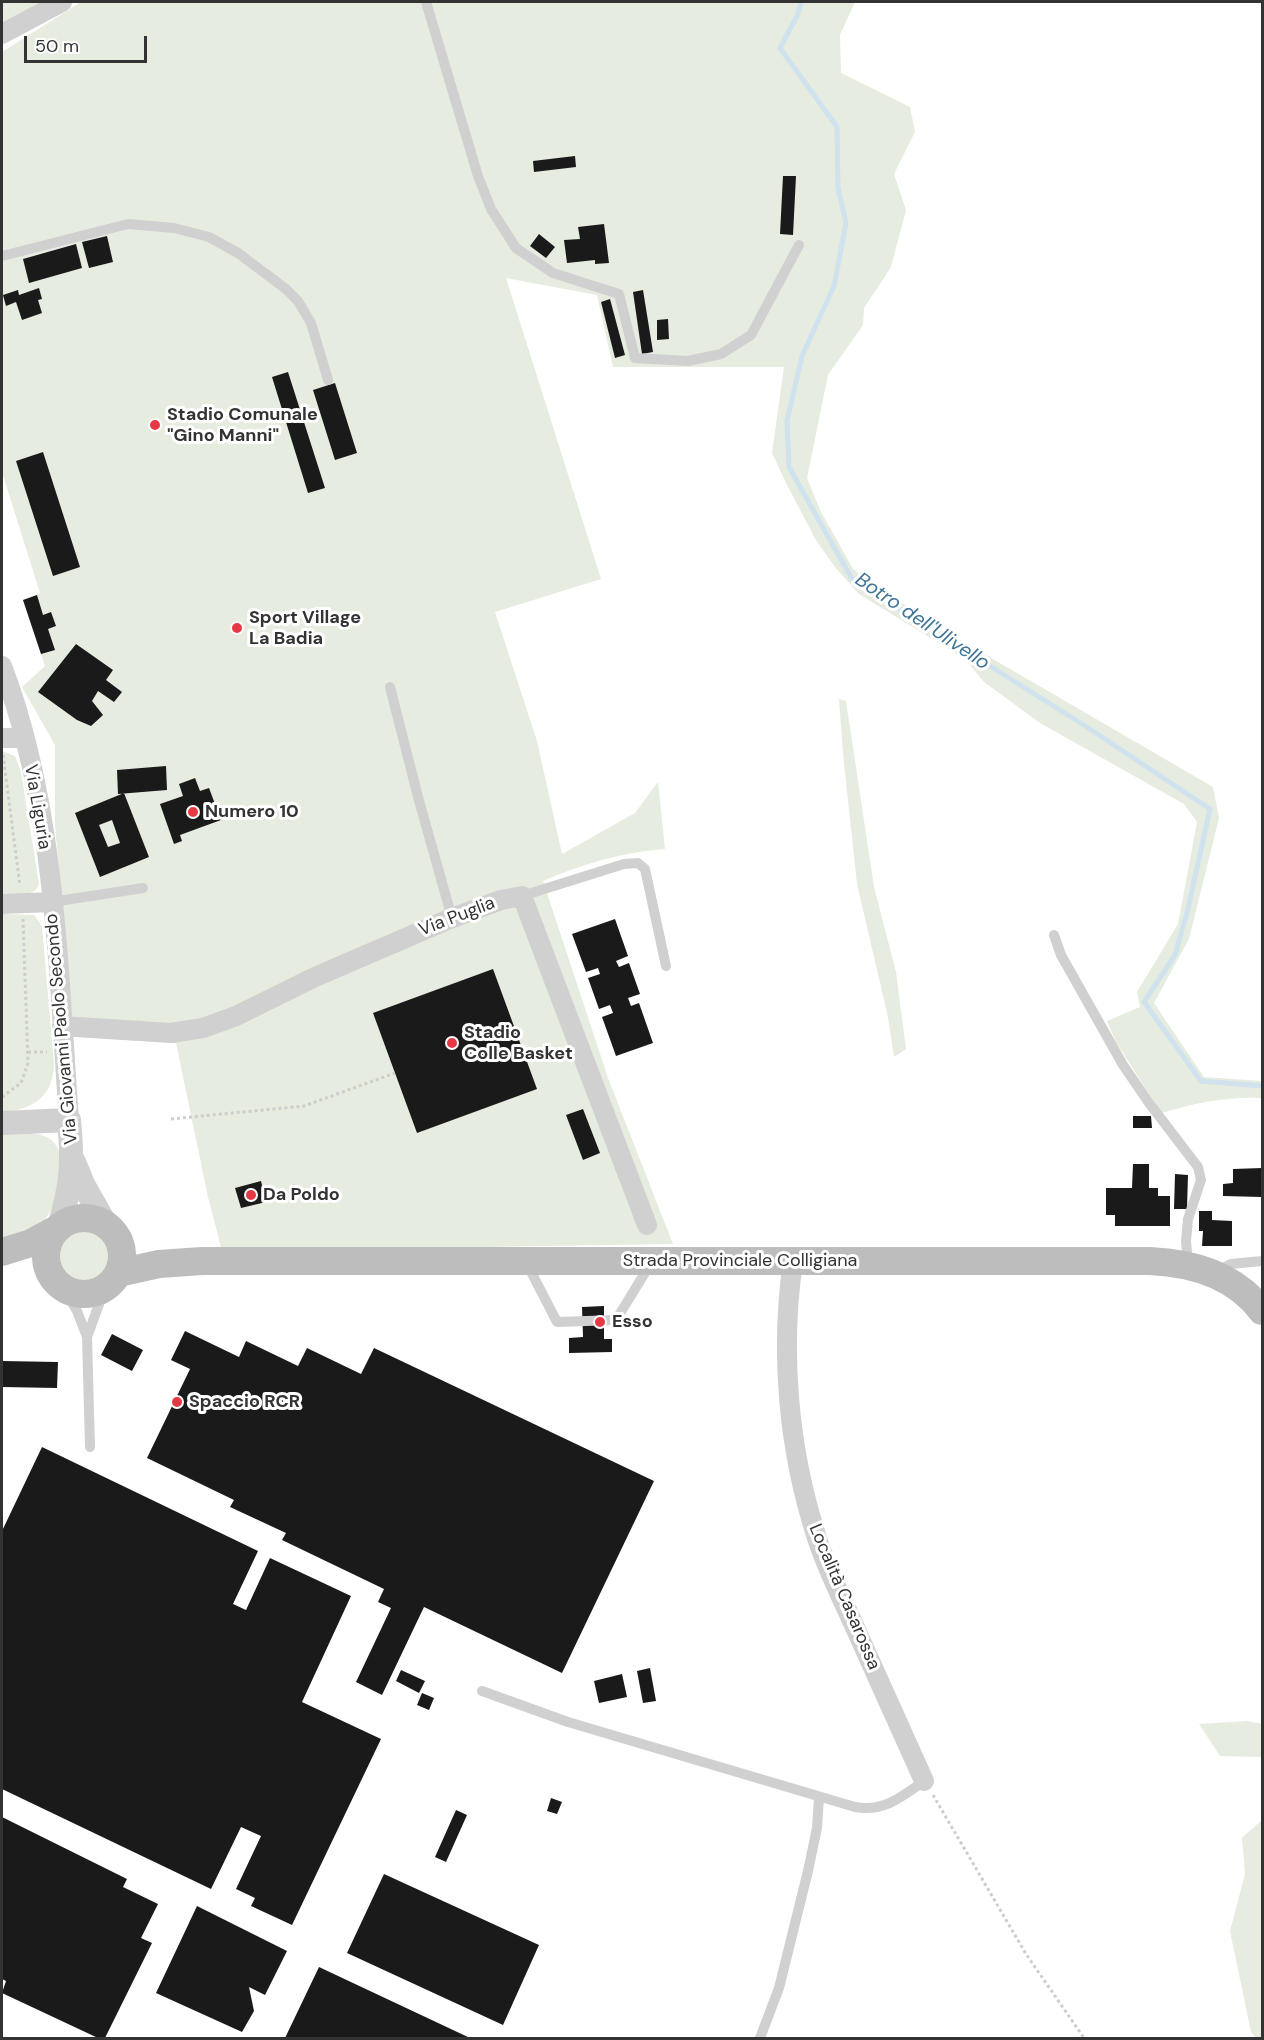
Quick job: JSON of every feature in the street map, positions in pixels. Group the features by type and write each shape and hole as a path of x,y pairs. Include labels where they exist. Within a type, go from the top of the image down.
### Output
{"main road":[{"path":"2,1252 31,1243 69,1220 81,1217 94,1218 111,1229 121,1247 122,1260 112,1280 85,1294 60,1285 31,1269 2,1261"},
{"path":"57,1228 45,1250 49,1272 60,1285"},
{"name":"Strada Provinciale Colligiana","path":"111,1229 164,1253 202,1261"},
{"name":"Strada Provinciale Colligiana","path":"112,1280 159,1264 202,1261 1132,1260 1201,1269 1239,1287 1263,1311"}],"street":[{"path":"2,34 62,2"},
{"name":"Via Liguria","path":"2,666 24,738 40,812 52,902"},
{"path":"2,745 24,738"},
{"path":"522,896 647,1224"},
{"name":"Via Puglia","path":"62,1026 171,1033 203,1028 229,1019 315,976 452,918 501,900 522,896"},
{"path":"2,904 52,902"},
{"name":"Via Giovanni Paolo Secondo","path":"52,902 72,1156 69,1191 57,1228"},
{"path":"2,1123 69,1120"},
{"name":"Via Giovanni Paolo Secondo","path":"72,1156 84,1186 111,1229"},
{"name":"Località Casarossa","path":"793,1261 789,1295 786,1371 796,1447 815,1534 924,1781"}],"lane":[{"path":"426,2 478,176 491,209 516,248 553,273 619,294 635,358 688,361 721,354 751,335 799,245"},
{"path":"2,256 128,224 164,226 209,237 238,254 286,289 298,301 311,323 328,380"},
{"path":"390,687 452,918"},
{"path":"522,896 624,864 638,863 645,870 666,966"},
{"path":"52,902 143,888"},
{"path":"1054,935 1061,955 1123,1065 1198,1167 1201,1180 1188,1218 1186,1241 1201,1269 1231,1263 1263,1261"},
{"path":"525,1261 556,1322 616,1320 652,1261"},
{"path":"87,1337 112,1280"},
{"path":"60,1285 77,1311 87,1337 90,1447"},
{"path":"482,1691 568,1722 862,1808 880,1807 892,1803 924,1781"},
{"path":"760,2038 779,1988 808,1871 817,1828 819,1797"}],"path":[{"path":"2,745 23,904 28,1063 21,1083 2,1097"},
{"path":"171,1119 304,1106 395,1073"},
{"path":"924,1781 1026,1954 1084,2038"}],"shaded area":[{"path":"2,2 47,2 2,25"},
{"name":"Sport Village La Badia","path":"81,2 855,2 840,35 841,73 910,107 915,132 894,174 906,210 891,267 864,308 863,325 828,375 807,478 820,510 853,569 931,623 1213,787 1219,818 1189,939 1154,1003 1204,1077 1262,1081 1262,1098 1211,1101 1161,1113 1116,1042 1107,1021 1140,1007 1137,992 1178,924 1197,822 1184,804 1040,723 984,682 965,659 859,594 835,567 816,540 772,453 784,367 613,367 597,295 506,278 601,579 495,612 537,741 562,854 635,813 658,782 665,849 603,860 543,881 608,1078 673,1244 222,1251 208,1197 176,1043 74,1037 55,825 55,745 22,687 45,666 23,600 40,593 2,472 2,52"},
{"path":"839,699 846,701 874,887 896,972 906,1049 894,1057 888,1017 857,884"},
{"path":"2,751 15,756 21,772 39,884 33,891 24,894 2,895"},
{"path":"2,914 34,915 42,926 54,1065 49,1086 39,1100 32,1105 2,1113"},
{"path":"30,1133 50,1139 59,1152 61,1174 56,1198 39,1226 2,1244 2,1134"},
{"path":"80,1227 90,1227 105,1235 111,1244 113,1255 111,1266 105,1275 90,1283 80,1283 69,1278 62,1271 57,1260 57,1250 62,1239 69,1232"},
{"path":"1248,1721 1262,1724 1262,1757 1220,1756 1199,1724"},
{"path":"1262,1820 1262,2038 1256,2038 1251,2032 1230,1931 1245,1874 1242,1838"}],"building":[{"path":"575,156 576,167 534,172 533,161"},
{"path":"783,176 796,176 793,235 780,234"},
{"path":"604,224 609,263 595,264 595,260 567,263 564,240 580,239 578,227"},
{"path":"539,234 555,247 546,258 530,246"},
{"path":"107,236 113,262 89,268 82,242"},
{"path":"76,244 82,268 29,283 23,259"},
{"path":"39,288 42,299 38,300 42,313 22,320 16,302 6,306 3,295 18,290 19,295"},
{"path":"643,290 653,352 642,354 633,292"},
{"path":"610,299 625,355 615,358 601,302"},
{"path":"668,319 669,339 657,340 657,320"},
{"path":"288,372 325,488 308,493 272,377"},
{"path":"335,383 357,453 335,460 313,390"},
{"path":"43,452 80,567 53,576 16,461"},
{"path":"37,595 43,615 51,612 56,626 48,629 55,650 41,654 23,600"},
{"path":"76,644 113,670 106,680 122,692 114,702 98,691 92,701 103,715 91,726 77,720 38,692"},
{"path":"166,766 167,790 118,794 117,770"},
{"path":"195,778 200,791 209,788 221,820 180,835 182,841 174,844 160,804 183,796 179,784"},
{"path":"124,793 149,857 100,877 75,813","holes":["112,820 120,843 108,847 99,825"]},
{"path":"615,919 628,956 616,961 619,967 629,963 640,994 628,998 631,1006 639,1003 653,1043 616,1056 602,1017 613,1013 610,1005 599,1009 588,978 600,974 598,968 586,972 572,934"},
{"name":"Stadio Colle Basket","path":"493,969 537,1089 417,1133 373,1013"},
{"path":"583,1109 600,1153 583,1160 566,1115"},
{"path":"1133,1116 1151,1116 1152,1128 1133,1128"},
{"path":"1133,1164 1149,1164 1149,1188 1158,1188 1158,1196 1170,1196 1170,1226 1115,1226 1115,1215 1106,1215 1106,1188 1132,1188"},
{"path":"1262,1168 1262,1197 1223,1196 1223,1184 1233,1183 1233,1169"},
{"path":"1175,1174 1188,1175 1187,1209 1174,1209"},
{"name":"Da Poldo","path":"261,1181 266,1202 241,1208 235,1188"},
{"path":"1199,1211 1212,1211 1212,1220 1232,1221 1232,1246 1202,1246 1203,1231 1199,1231"},
{"path":"604,1306 604,1339 612,1339 612,1352 569,1353 569,1338 583,1337 582,1307"},
{"path":"185,1331 239,1357 246,1341 298,1366 307,1348 361,1374 374,1348 654,1481 562,1673 424,1607 382,1695 356,1682 391,1608 378,1602 384,1589 282,1540 286,1533 230,1507 234,1500 147,1458 190,1369 171,1360"},
{"path":"112,1334 143,1350 132,1371 101,1355"},
{"path":"2,1361 58,1362 57,1388 2,1387"},
{"path":"42,1447 258,1551 233,1604 246,1610 270,1558 351,1596 302,1702 381,1739 292,1925 251,1906 255,1898 236,1889 261,1836 241,1827 211,1889 2,1789 2,1531"},
{"path":"650,1668 656,1701 643,1703 637,1671"},
{"path":"401,1670 425,1681 419,1693 396,1681"},
{"path":"622,1674 627,1697 599,1703 594,1681"},
{"path":"422,1693 434,1698 429,1710 417,1705"},
{"path":"551,1798 562,1802 557,1814 547,1811"},
{"path":"456,1810 467,1815 446,1862 435,1857"},
{"path":"2,1817 127,1879 123,1887 158,1904 141,1938 152,1943 105,2038 98,2038 2,1993 6,1981 2,1979"},
{"path":"384,1874 539,1945 503,2025 347,1953"},
{"path":"197,1906 287,1951 265,1995 249,1987 254,2011 242,2032 156,1993"},
{"path":"319,1967 470,2038 285,2038"}],"waterway":[{"name":"Botro dell'Ulivello","path":"801,2 798,14 780,48 837,127 838,188 846,223 834,286 802,356 787,421 789,467 852,579 1093,731 1210,809 1188,909 1175,955 1144,1002 1201,1081 1262,1086"}],"place":[{"name":"Stadio Comunale \"Gino Manni\"","path":"155,425"},
{"name":"Sport Village La Badia","path":"237,628"},
{"name":"Numero 10","path":"193,812"},
{"name":"Stadio Colle Basket","path":"452,1043"},
{"name":"Da Poldo","path":"251,1195"},
{"name":"Esso","path":"600,1322"},
{"name":"Spaccio RCR","path":"177,1402"}]}
